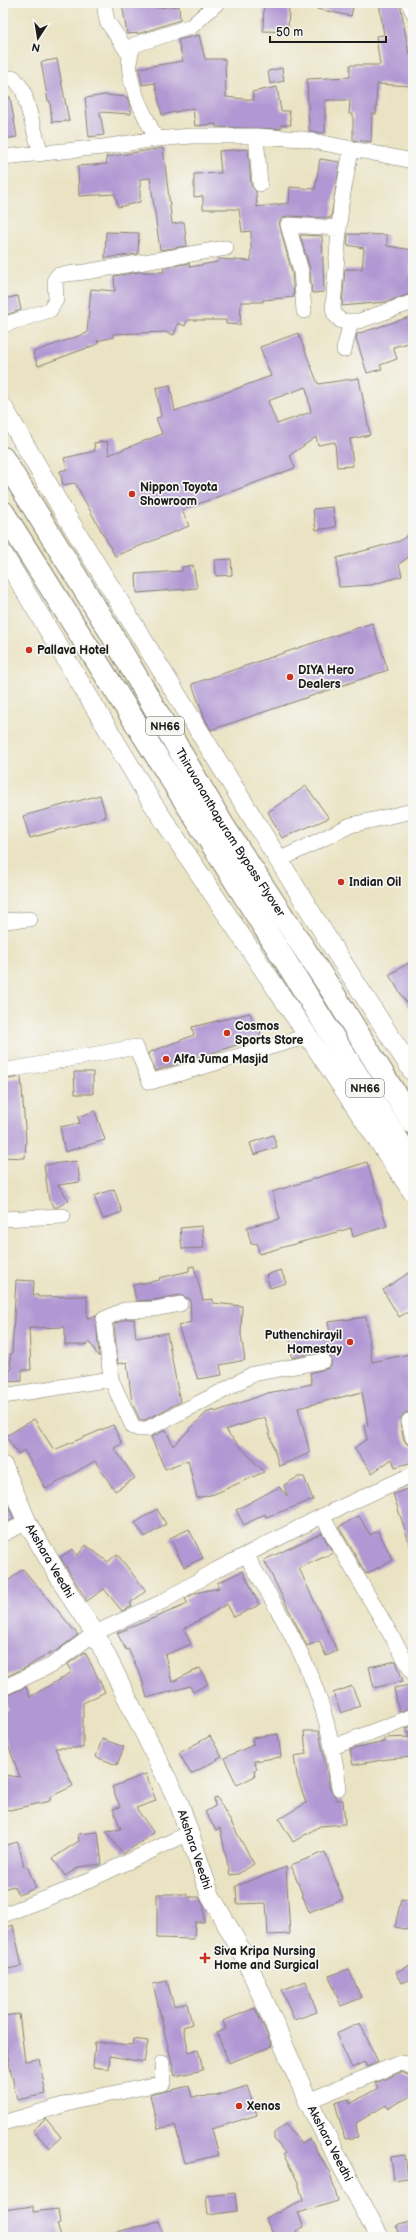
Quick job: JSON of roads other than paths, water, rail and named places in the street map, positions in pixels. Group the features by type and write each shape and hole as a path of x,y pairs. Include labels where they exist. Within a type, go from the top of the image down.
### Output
{"highway":[{"name":"Thiruvananthapuram Bypass Flyover","path":"3,458 108,628 223,825 332,991 413,1122"},
{"name":"Thiruvananthapuram Bypass Flyover","path":"3,512 413,1164"}],"street":[{"path":"104,3 107,21 129,54"},
{"path":"156,139 130,79 129,54 134,45 192,26 217,3"},
{"path":"409,3 413,12"},
{"path":"3,78 14,78 23,90 41,154"},
{"path":"3,157 41,154 156,139 192,136 256,136 303,139 351,150 413,161"},
{"path":"256,136 260,184"},
{"path":"351,150 341,204 333,308 335,314 341,321 359,321 413,302"},
{"path":"304,311 301,271 288,225 339,228"},
{"path":"3,325 50,310 56,300 55,279 58,274 85,272 226,248"},
{"path":"344,350 351,321"},
{"path":"3,406 62,509 279,860 410,1062"},
{"path":"3,554 151,801 413,1193"},
{"path":"279,860 351,825 413,811"},
{"path":"3,921 30,919"},
{"path":"3,1071 136,1047 150,1082 308,1036"},
{"path":"3,1219 63,1216"},
{"path":"180,1304 155,1309 124,1310 104,1319 111,1379 133,1427 147,1429 221,1392 253,1374 323,1361"},
{"path":"3,1396 111,1379"},
{"path":"409,1421 413,1438"},
{"name":"Akshara Veedhi","path":"3,1466 27,1522 74,1602 95,1633 178,1803 210,1895 245,1957 308,2101 379,2237"},
{"path":"3,1688 52,1665 95,1633 164,1601 246,1555 322,1516 413,1474"},
{"path":"322,1516 413,1673"},
{"path":"3,1534 27,1522"},
{"path":"246,1555 295,1640 321,1703 333,1747 339,1788"},
{"path":"333,1747 413,1716"},
{"path":"3,1915 68,1890 189,1833"},
{"path":"3,2123 76,2101 162,2083 162,2063"},
{"path":"308,2101 400,2063 407,2064 413,2068"}],"place":[{"name":"Nippon Toyota Showroom","path":"132,494"},
{"name":"Pallava Hotel","path":"29,650"},
{"name":"DIYA Hero Dealers","path":"290,677"},
{"name":"Indian Oil","path":"341,882"},
{"name":"Cosmos Sports Store","path":"227,1033"},
{"name":"Alfa Juma Masjid","path":"166,1059"},
{"name":"Puthenchirayil Homestay","path":"350,1342"},
{"name":"Siva Kripa Nursing Home and Surgical","path":"205,1958"},
{"name":"Xenos","path":"239,2106"}]}
